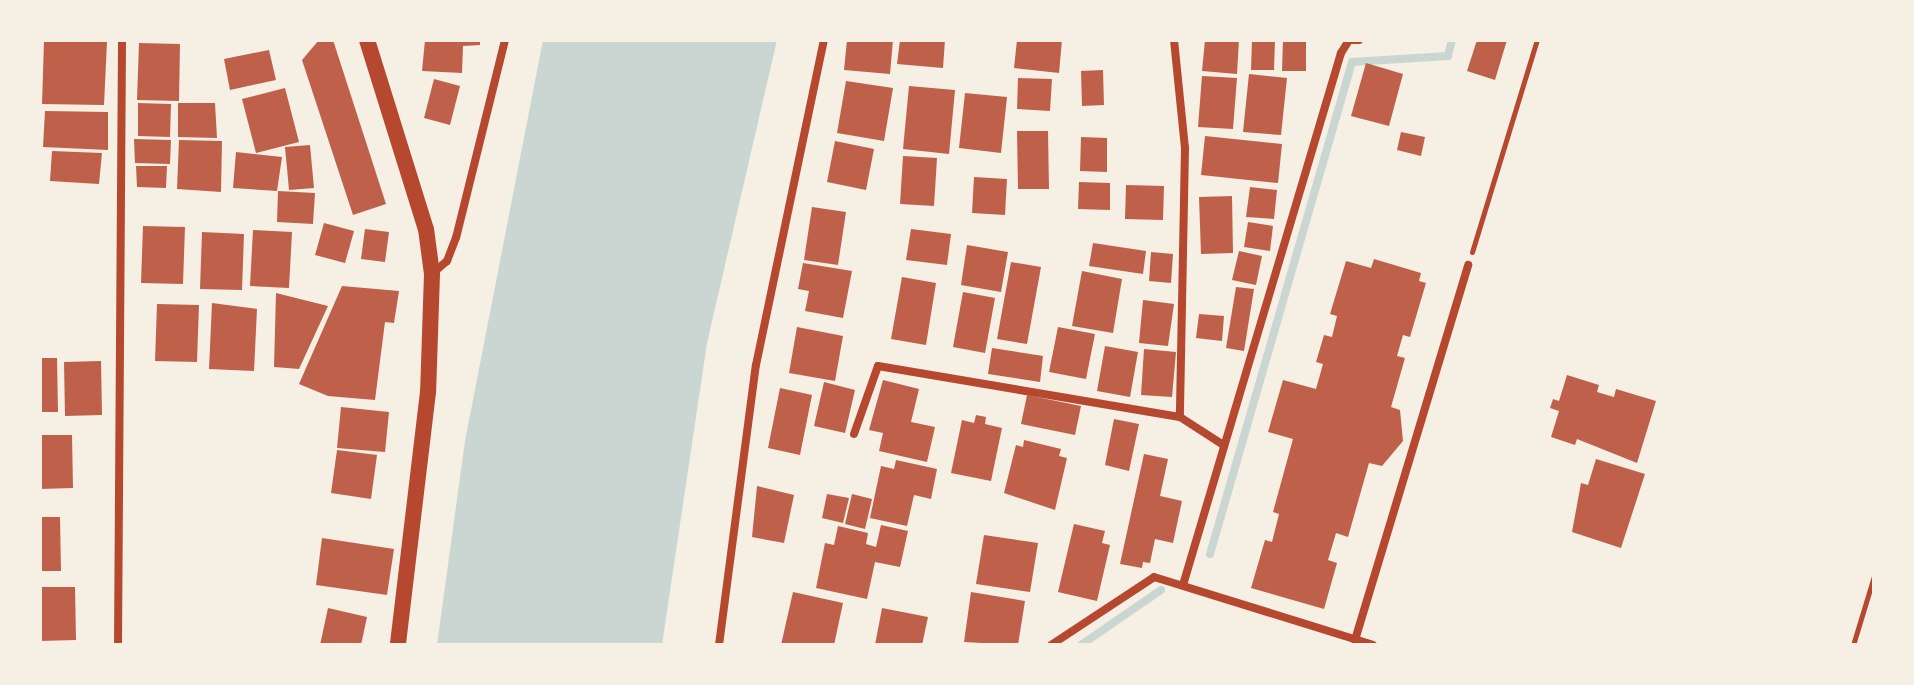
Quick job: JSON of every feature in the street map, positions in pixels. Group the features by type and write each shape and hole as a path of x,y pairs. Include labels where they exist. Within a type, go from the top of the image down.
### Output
{"main road":[{"path":"367,40 426,229 432,274 428,392 398,645"}],"street":[{"path":"118,645 122,40"},
{"path":"432,274 447,261 456,238 505,40"},
{"path":"719,645 756,365 824,40"},
{"path":"1174,40 1185,148 1180,417"},
{"path":"1183,585 1222,444 1341,53 1349,40 1359,40"},
{"path":"1355,640 1468,265"},
{"path":"854,434 878,366 1180,417 1222,444"},
{"path":"1051,645 1154,577 1373,645"}],"path":[{"path":"1468,265 1537,40"},
{"path":"1853,645 1874,576"}],"shaded area":[{"path":"543,40 777,40 707,343 662,645 437,645 465,441"}],"building":[{"path":"319,40 333,40 386,204 353,215 302,60"},
{"path":"425,40 480,40 480,45 463,46 462,73 422,71"},
{"path":"847,40 893,40 890,74 844,70"},
{"path":"900,40 945,40 943,68 897,64"},
{"path":"1017,40 1062,40 1059,73 1014,68"},
{"path":"1205,40 1239,40 1237,74 1202,71"},
{"path":"1252,40 1275,40 1274,70 1251,70"},
{"path":"1283,40 1306,40 1306,71 1282,71"},
{"path":"1477,40 1507,40 1495,80 1467,71"},
{"path":"44,41 107,42 104,105 42,104"},
{"path":"139,43 180,44 179,101 137,100"},
{"path":"269,50 276,80 230,90 224,59"},
{"path":"1366,63 1403,74 1389,126 1351,116"},
{"path":"1103,70 1104,105 1082,106 1081,71"},
{"path":"1249,74 1287,78 1281,135 1243,132"},
{"path":"1202,76 1237,78 1233,129 1198,127"},
{"path":"1018,78 1052,79 1050,111 1017,109"},
{"path":"434,79 460,86 450,125 424,118"},
{"path":"846,81 893,88 884,141 837,133"},
{"path":"909,86 955,90 949,154 903,149"},
{"path":"285,88 299,142 256,153 242,99"},
{"path":"965,93 1007,97 1001,153 959,148"},
{"path":"138,103 171,104 170,137 138,136"},
{"path":"178,103 215,103 217,138 178,137"},
{"path":"45,111 108,112 108,150 43,147"},
{"path":"1017,131 1048,131 1049,189 1018,189"},
{"path":"1401,132 1425,137 1421,156 1397,150"},
{"path":"1205,136 1282,144 1278,183 1201,175"},
{"path":"1081,137 1107,138 1107,172 1080,171"},
{"path":"134,139 171,140 170,164 135,163"},
{"path":"179,140 222,141 221,192 177,189"},
{"path":"835,141 874,149 866,190 827,182"},
{"path":"310,145 314,188 289,190 285,147"},
{"path":"52,151 102,153 99,184 50,181"},
{"path":"236,152 282,157 277,191 233,188"},
{"path":"903,156 937,158 934,206 900,204"},
{"path":"136,166 167,166 166,188 137,187"},
{"path":"974,177 1007,179 1005,215 972,213"},
{"path":"1079,182 1110,183 1110,210 1078,209"},
{"path":"1126,185 1164,186 1163,220 1125,219"},
{"path":"1250,187 1277,190 1274,219 1246,217"},
{"path":"278,191 315,193 313,224 277,222"},
{"path":"1232,196 1233,253 1201,254 1199,197"},
{"path":"812,207 846,212 838,265 804,260"},
{"path":"1248,222 1273,226 1270,251 1244,247"},
{"path":"324,223 354,231 345,263 315,255"},
{"path":"143,226 185,227 183,284 141,283"},
{"path":"365,229 389,232 385,262 361,259"},
{"path":"911,229 951,234 947,265 906,260"},
{"path":"253,230 292,232 289,288 250,286"},
{"path":"202,232 244,234 242,290 200,289"},
{"path":"1093,243 1146,251 1143,274 1089,266"},
{"path":"967,245 1008,252 1001,292 961,285"},
{"path":"1239,251 1262,256 1256,285 1232,280"},
{"path":"1151,252 1173,254 1171,283 1149,281"},
{"path":"1374,259 1421,273 1419,281 1426,283 1410,337 1403,335 1397,356 1405,358 1391,407 1400,410 1403,441 1382,466 1369,463 1348,537 1336,533 1328,560 1337,563 1324,609 1251,588 1265,540 1272,542 1279,514 1273,512 1293,439 1268,432 1283,380 1316,389 1323,364 1316,362 1324,335 1332,337 1337,316 1330,314 1346,261 1371,268"},
{"path":"1011,262 1041,267 1027,344 997,339"},
{"path":"803,263 852,271 843,318 805,311 809,291 798,289"},
{"path":"1082,271 1122,279 1113,333 1072,326"},
{"path":"902,277 936,283 926,345 891,339"},
{"path":"342,286 399,291 394,323 385,322 375,400 328,396 299,384"},
{"path":"1236,287 1254,289 1244,351 1226,348"},
{"path":"963,292 995,298 985,353 953,347"},
{"path":"276,293 328,306 299,369 274,367"},
{"path":"1143,300 1174,304 1168,346 1139,343"},
{"path":"212,303 257,309 254,371 209,369"},
{"path":"157,304 199,305 197,362 155,361"},
{"path":"1199,314 1224,316 1222,341 1196,338"},
{"path":"797,327 843,336 835,381 789,373"},
{"path":"1058,327 1095,334 1086,379 1049,372"},
{"path":"1105,346 1138,352 1130,397 1097,391"},
{"path":"992,348 1043,356 1040,382 988,374"},
{"path":"1144,349 1176,352 1172,397 1141,395"},
{"path":"40,358 57,358 58,412 40,412"},
{"path":"101,361 102,415 65,416 64,362"},
{"path":"1567,375 1599,385 1597,392 1614,397 1616,389 1656,401 1637,463 1577,439 1575,445 1551,437 1559,411 1550,408 1553,399 1559,401"},
{"path":"883,380 919,389 911,422 935,427 927,462 879,451 883,433 869,430"},
{"path":"824,382 855,390 845,433 814,426"},
{"path":"780,388 812,395 800,455 768,448"},
{"path":"1027,395 1081,406 1075,435 1021,424"},
{"path":"341,407 389,412 385,452 337,448"},
{"path":"976,415 986,417 985,424 1002,428 991,481 951,473 962,420 974,423"},
{"path":"1114,419 1139,424 1129,471 1105,465"},
{"path":"40,435 72,435 73,488 40,489"},
{"path":"1024,440 1061,449 1059,456 1067,458 1055,510 1004,493 1016,445 1023,447"},
{"path":"337,450 377,455 371,499 331,493"},
{"path":"1144,454 1168,459 1160,496 1182,501 1173,543 1155,539 1150,563 1143,562 1142,568 1120,564"},
{"path":"1596,459 1645,474 1621,548 1572,532 1581,483 1588,485"},
{"path":"896,460 937,469 931,499 914,495 907,526 870,518 881,466 894,469"},
{"path":"757,486 794,495 784,543 752,537"},
{"path":"827,494 849,498 843,523 822,518"},
{"path":"852,494 872,499 865,529 845,524"},
{"path":"40,517 60,517 61,571 40,571"},
{"path":"1074,524 1105,531 1102,543 1110,545 1097,601 1058,592"},
{"path":"881,525 908,531 900,567 875,562 867,599 816,588 825,543 834,545 838,526 868,533 866,544 876,547"},
{"path":"984,535 1038,543 1030,592 976,584"},
{"path":"322,538 394,549 387,595 316,585"},
{"path":"40,587 75,587 76,640 40,641"},
{"path":"793,592 843,603 834,645 781,645"},
{"path":"971,592 1025,601 1018,645 964,642"},
{"path":"328,608 367,617 361,645 320,645"},
{"path":"882,608 928,617 922,645 875,645"}],"waterway":[{"path":"1210,554 1352,62 1448,56 1452,40"},
{"path":"1081,645 1161,590"}]}
